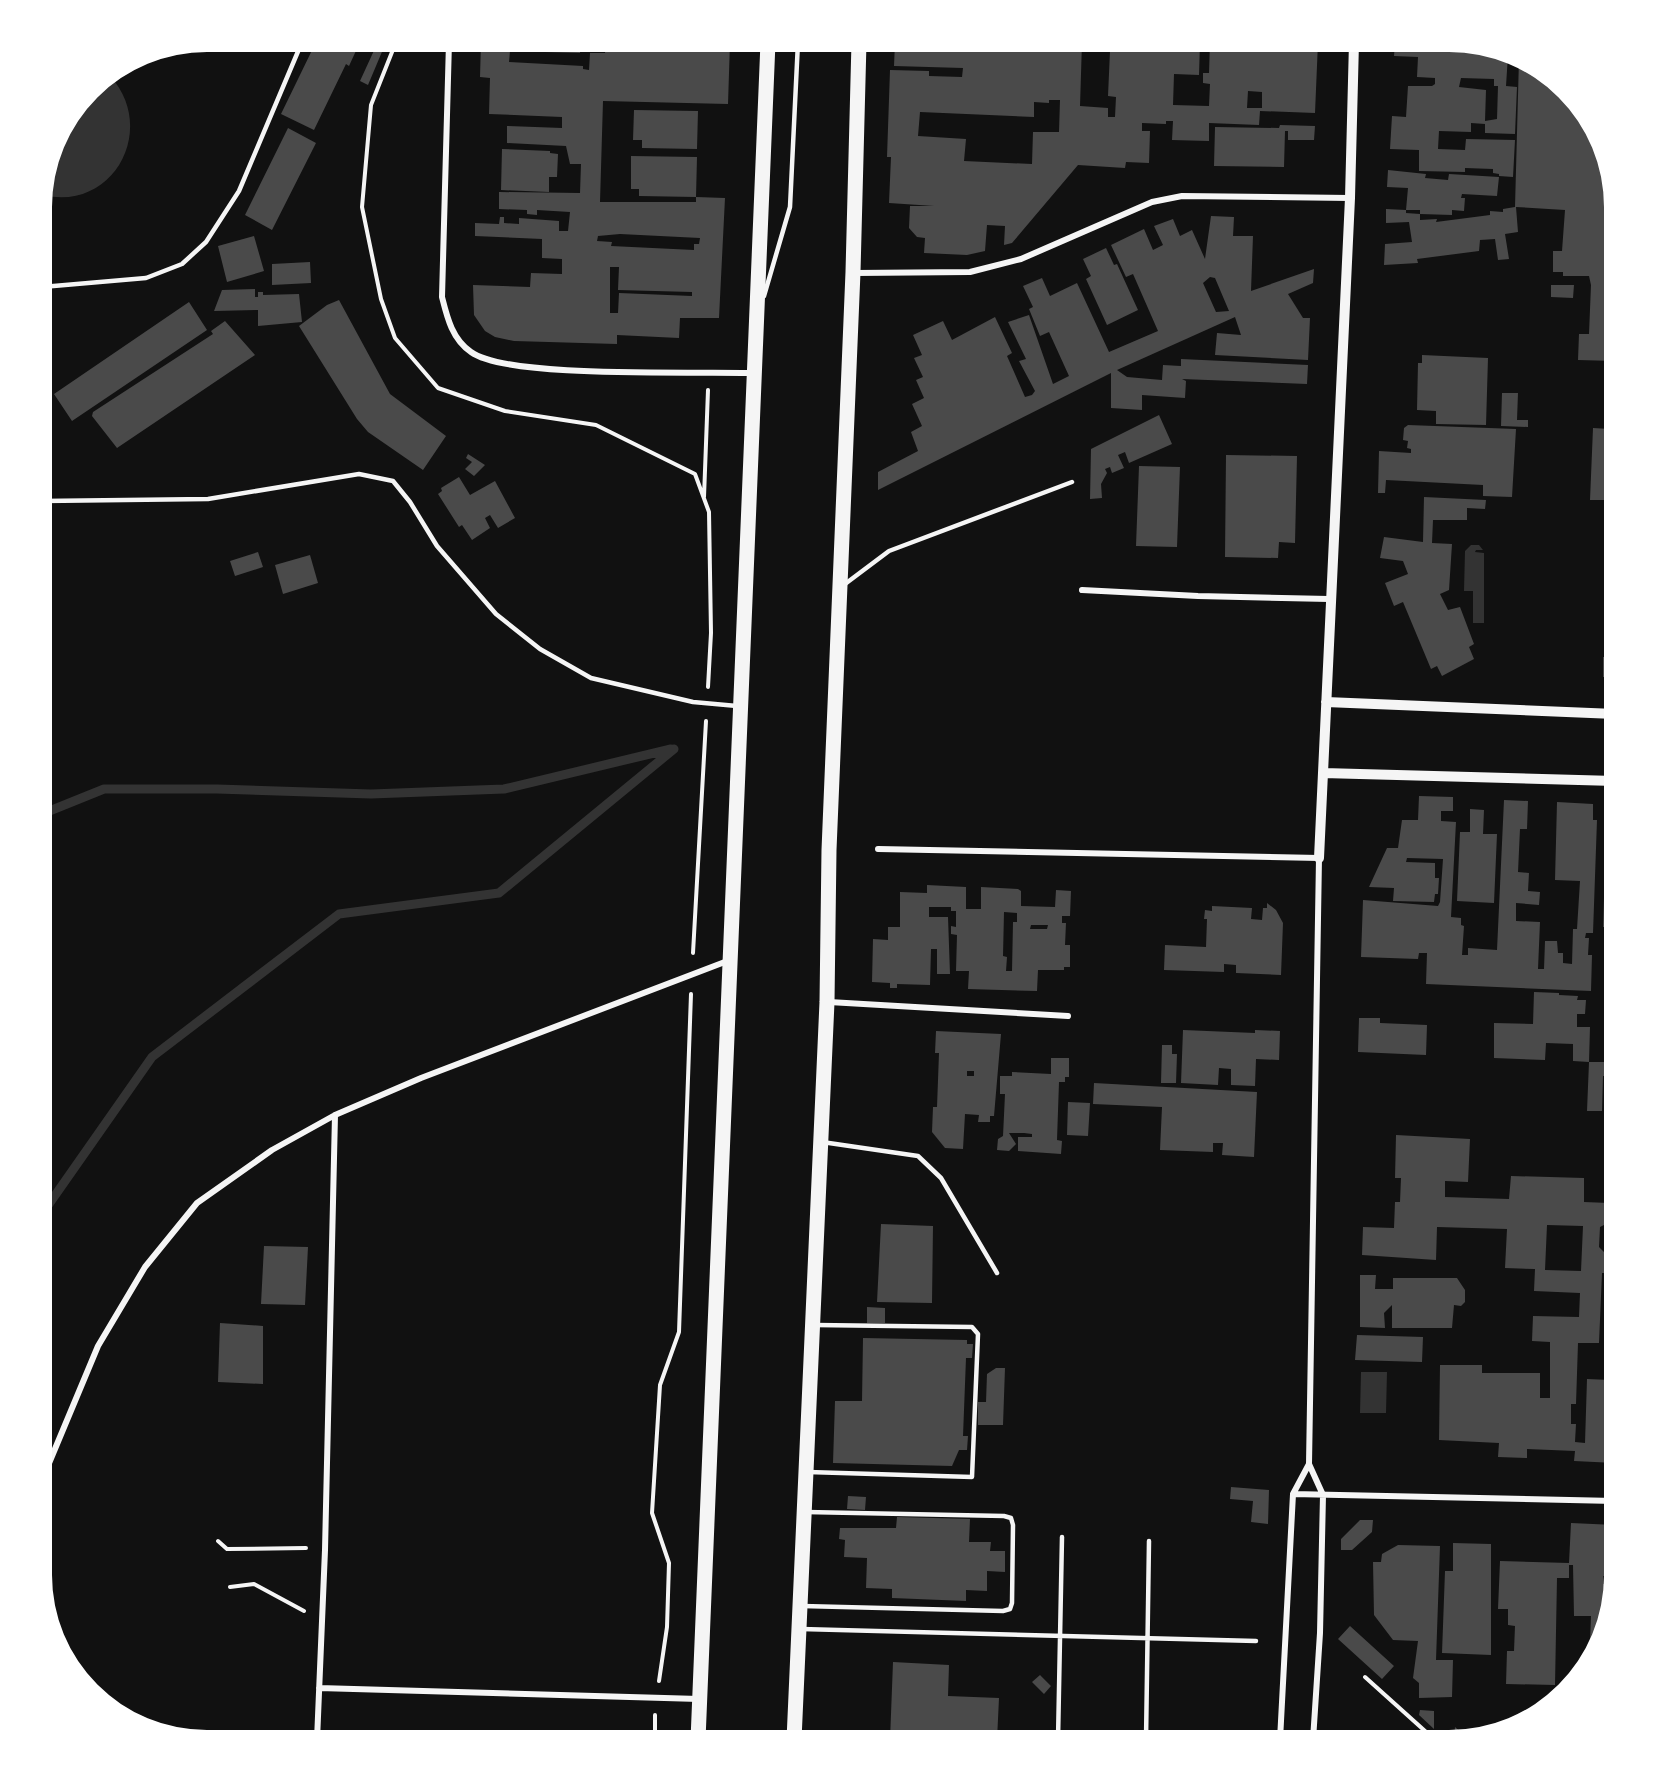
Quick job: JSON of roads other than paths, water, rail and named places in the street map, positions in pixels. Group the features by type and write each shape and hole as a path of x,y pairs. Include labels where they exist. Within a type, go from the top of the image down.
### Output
{"main road":[{"path":"699,1730 768,53"},
{"path":"794,1730 827,1002 829,850 853,272 859,53"}],"street":[{"path":"449,53 442,297 449,327 471,352 498,363 552,369 756,373"},
{"path":"1314,1730 1320,1633 1323,1495 1309,1464 1319,858 1329,599 1350,198 1354,53"},
{"path":"853,272 926,274 970,272 1021,259 1152,202 1182,196 1350,198"},
{"path":"1082,590 1329,599"},
{"path":"1326,702 1604,714"},
{"path":"1323,773 1604,781"},
{"path":"878,849 1319,858"},
{"path":"53,1454 98,1346 145,1267 197,1203 272,1150 335,1114 421,1078 730,960"},
{"path":"827,1002 1068,1016"},
{"path":"317,1730 325,1550 335,1114"},
{"path":"1281,1730 1293,1494 1309,1464"},
{"path":"1293,1494 1604,1501"},
{"path":"319,1688 700,1699"}],"lane":[{"path":"53,286 146,278 182,264 206,242 239,191 297,53"},
{"path":"758,316 790,207 797,53"},
{"path":"53,501 208,499 359,474 393,481 410,502 437,546 496,615 540,649 591,678 707,704 740,706"},
{"path":"840,587 890,551 1072,482"},
{"path":"820,1142 918,1156 941,1178 997,1273"},
{"path":"805,1472 972,1477 978,1346 978,1334 972,1327 811,1325"},
{"path":"800,1606 1003,1611 1010,1609 1012,1603 1013,1525 1011,1518 803,1512"},
{"path":"1058,1730 1062,1537"},
{"path":"1146,1730 1149,1541"},
{"path":"798,1629 1256,1641"}],"waterway":[{"path":"53,810 104,789 217,789 371,794 504,789 671,749"},
{"path":"53,1198 152,1057 339,914 499,893 674,749"}]}
